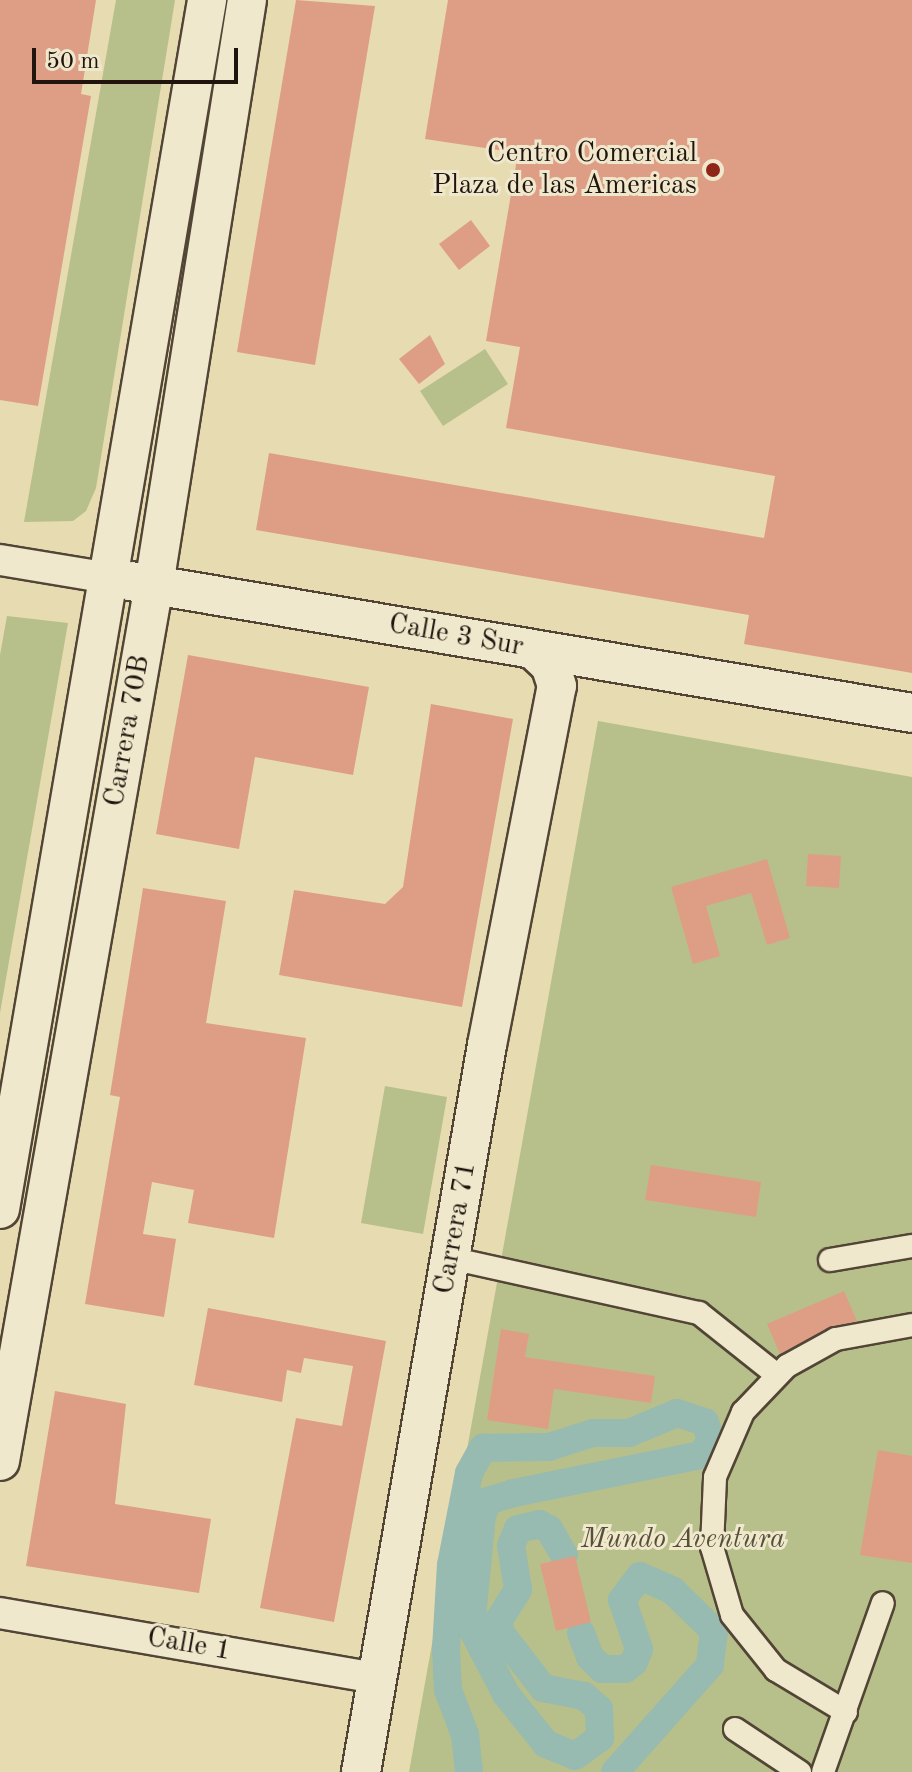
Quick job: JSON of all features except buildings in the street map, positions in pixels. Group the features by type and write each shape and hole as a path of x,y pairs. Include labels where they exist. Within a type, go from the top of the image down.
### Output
{"street":[{"name":"Carrera 70B","path":"0,1209 207,0"},
{"name":"Carrera 70B","path":"0,1461 154,585 247,0"},
{"name":"Calle 3 Sur","path":"0,560 912,713"},
{"path":"533,649 550,665 557,686 571,671 598,660"},
{"name":"Carrera 71","path":"361,1772 450,1258 557,686"},
{"path":"830,1260 912,1246"},
{"path":"450,1258 699,1313 777,1375"},
{"path":"846,1712 804,1691 752,1644 732,1615 712,1547 715,1477 743,1412 777,1375 836,1339 912,1325"},
{"path":"823,1772 883,1603"},
{"name":"Calle 1","path":"0,1613 378,1678"},
{"path":"735,1729 800,1772"}],"green space":[{"path":"116,0 175,0 96,488 86,511 73,521 24,522"},
{"path":"485,349 508,384 443,426 420,391"},
{"path":"7,616 68,623 0,1013 0,655"},
{"name":"Mundo Aventura","path":"598,721 912,777 912,1772 409,1772"},
{"path":"385,1086 447,1097 423,1234 361,1223"}],"waterway":[{"path":"469,1772 465,1735 448,1690 446,1649 451,1565 469,1473 483,1448 549,1447 593,1433 629,1433 677,1413 705,1422 711,1441 701,1455 514,1493 488,1501 482,1515 471,1627 506,1694 546,1744 575,1756 600,1738 599,1709 584,1696 543,1688 500,1632 499,1620 518,1589 511,1546 518,1529 539,1524 549,1529 564,1555"},
{"path":"581,1633 590,1657 602,1669 625,1669 634,1662 639,1649 622,1600 640,1576 673,1591 714,1631 710,1665 615,1772"}],"place":[{"name":"Centro Comercial Plaza de las Americas","path":"713,170"}]}
